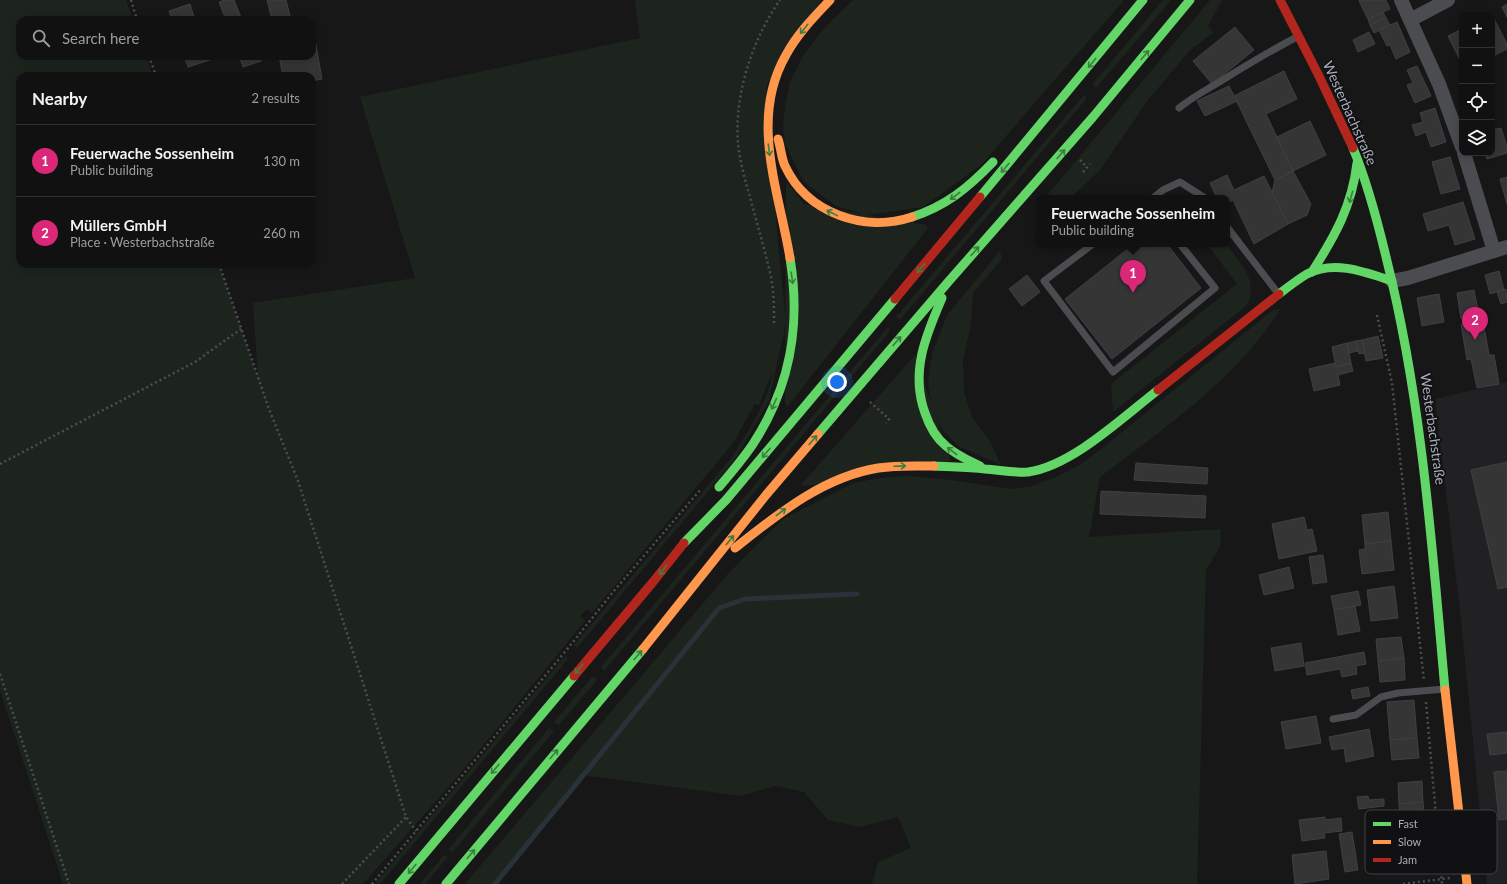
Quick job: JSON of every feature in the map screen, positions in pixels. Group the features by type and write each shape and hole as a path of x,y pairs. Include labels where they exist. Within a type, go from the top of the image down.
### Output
{"main road":[{"path":"687,539 711,500 757,438 775,404 787,369 793,341 795,314 789,251 774,184 768,145 768,120 771,94 784,58 806,26 830,0"},
{"path":"399,884 653,582 687,539 726,500 1039,127 1143,0"},
{"path":"446,884 639,654 766,495 949,281 1093,117 1190,0"},
{"name":"Westerbachstraße","path":"1280,0 1299,36 1357,158 1375,213 1392,281 1412,377 1424,464 1445,689 1459,810"},
{"path":"788,74 784,81 778,106 778,136 785,164 798,186 812,201 831,213 851,221 876,224 904,220 927,212 950,200 974,182 994,161 1039,127"},
{"path":"1312,272 1339,228 1348,207 1354,188 1357,158"},
{"path":"706,571 794,502 826,484 852,474 878,468 903,466 986,470 1013,473 1031,471 1052,465 1094,440 1279,294 1312,272 1331,267 1341,267 1370,273 1392,281"},
{"path":"949,281 924,341 919,366 919,393 925,416 942,442 956,454 986,470"}],"street":[{"path":"1401,0 1439,84 1459,139"},
{"path":"1410,20 1448,0"},
{"path":"1392,281 1408,278 1501,249 1465,156"}],"lane":[{"path":"1180,108 1195,96 1254,60 1299,36"},
{"path":"1157,195 1163,190 1180,182 1200,195"},
{"path":"1230,231 1279,294"},
{"path":"1089,247 1044,281 1113,372 1215,288 1182,247"},
{"path":"1333,719 1356,715 1381,697 1398,693 1445,689"}],"path":[{"path":"130,0 136,16"},
{"path":"774,325 771,278 743,171 738,145 738,118 739,96 745,74 762,30 780,0"},
{"path":"150,60 155,72"},
{"path":"1083,172 1090,164"},
{"path":"220,268 269,409 298,481 406,817 416,831"},
{"path":"1377,315 1392,383 1425,691 1435,810"},
{"path":"0,464 195,362 241,329"},
{"path":"856,389 889,419 886,423"},
{"path":"372,884 569,648 613,592 704,485"},
{"path":"0,674 70,884"},
{"path":"342,884 406,817"},
{"path":"1441,874 1442,884"},
{"path":"1403,884 1441,879 1467,880"}],"shaded area":[{"path":"0,0 126,0 132,16 16,16 16,60 147,60 152,72 16,72 16,268 220,268 258,377 253,303 415,278 360,97 640,38 635,0 822,0 767,85 778,244 786,323 769,401 736,458 577,648 574,645 731,458 750,428 766,397 773,374 759,405 755,404 733,443 592,613 587,609 580,616 585,621 459,775 363,884 63,884 0,690"},
{"path":"853,0 1124,0 981,165 923,207 867,215 836,206 804,182 785,144 783,127 785,105 790,82 803,56 831,21"},
{"path":"1163,0 1171,0 1096,88 1092,85"},
{"path":"1210,0 1222,0 1208,26 1213,33 1190,50 1148,100 1100,170 1073,195 1048,195"},
{"path":"1084,95 1087,98 900,320 896,317"},
{"path":"786,181 804,204 926,225 928,228 787,407 785,401"},
{"path":"1209,247 1228,247 1242,265 1251,288 1247,305 1113,412 1111,384 1237,284"},
{"path":"1000,251 1002,259 973,293 971,323 963,362 964,392 972,418 988,438 1001,465 958,446 942,429 932,409 928,383 932,354 947,315"},
{"path":"1280,309 1263,334 1222,379 1174,421 1100,477 1089,537 1221,529 1220,547 1206,570 1197,884 872,884 878,862 911,848 898,817 860,827 828,820 804,792 775,786 741,796 582,775 495,884 465,884 727,575 783,519 853,483 880,478 906,476 952,480 1010,489 1032,486 1056,477 1078,466 1100,450 1273,310"},
{"path":"888,327 890,331 604,671 601,667"},
{"path":"915,355 951,461 807,486 801,485"},
{"path":"1507,382 1507,884 1487,884 1486,874 1497,874 1497,810 1480,810 1461,620 1435,399"},
{"path":"565,656 568,659 380,884 375,884"},
{"path":"593,676 597,680 559,725 554,722"},
{"path":"549,728 554,731 452,853 448,850"},
{"path":"444,855 448,857 425,884 420,884"}],"building":[{"path":"234,0 240,16 224,16 219,2"},
{"path":"267,0 286,0 290,16 271,16"},
{"path":"1386,0 1390,9 1368,19 1359,1"},
{"path":"190,4 194,16 171,16 169,11"},
{"path":"1507,4 1507,17 1502,7"},
{"path":"1383,12 1386,18 1370,25 1368,19"},
{"path":"1386,18 1390,25 1374,33 1370,25"},
{"path":"1495,21 1507,44 1507,49 1495,55"},
{"path":"1397,22 1410,52 1396,59 1390,45 1387,46 1379,30"},
{"path":"1235,27 1254,50 1212,84 1193,61"},
{"path":"1459,30 1459,58 1448,36"},
{"path":"1369,32 1375,44 1358,52 1353,40"},
{"path":"316,45 322,79 316,80 316,72 282,72 280,60 316,60"},
{"path":"185,60 210,60 188,67"},
{"path":"240,60 261,61 243,67"},
{"path":"1417,66 1431,96 1415,103 1407,85 1413,83 1407,70"},
{"path":"1284,71 1297,99 1266,114 1293,171 1275,180 1234,96"},
{"path":"1229,86 1237,101 1205,116 1197,101"},
{"path":"1435,108 1446,142 1431,147 1426,132 1416,136 1412,125 1423,122 1420,113"},
{"path":"1310,121 1326,155 1293,171 1277,137"},
{"path":"1501,128 1507,147 1507,153 1487,159 1486,156 1495,156 1495,129"},
{"path":"1450,157 1460,189 1441,194 1432,162"},
{"path":"1293,171 1311,204 1307,215 1288,224 1272,193 1275,180"},
{"path":"1227,175 1234,190 1264,176 1288,224 1254,244 1233,200 1230,202 1230,195 1216,195 1210,183"},
{"path":"1507,177 1507,204 1500,179"},
{"path":"1463,202 1475,239 1455,245 1449,225 1428,231 1423,214"},
{"path":"1130,247 1169,247 1201,288 1112,359 1065,299"},
{"path":"1499,271 1504,290 1490,294 1485,275"},
{"path":"1027,275 1040,292 1022,306 1009,289"},
{"path":"1506,289 1507,302 1501,304 1497,292"},
{"path":"1474,290 1479,316 1461,319 1457,293"},
{"path":"1439,294 1444,322 1422,326 1417,298"},
{"path":"1483,320 1489,355 1494,355 1499,384 1477,388 1471,359 1467,360 1461,324"},
{"path":"1378,336 1383,358 1366,361 1362,340"},
{"path":"1362,340 1365,353 1359,354 1356,341"},
{"path":"1356,341 1358,351 1349,353 1347,343"},
{"path":"1347,343 1351,363 1336,367 1332,347"},
{"path":"1335,363 1336,367 1351,363 1353,371 1338,375 1340,385 1314,391 1309,369"},
{"path":"1507,462 1507,587 1498,589 1471,470"},
{"path":"1136,463 1208,468 1207,484 1134,480"},
{"path":"1101,491 1206,496 1205,518 1100,514"},
{"path":"1388,512 1391,541 1365,544 1362,515"},
{"path":"1304,517 1307,530 1312,529 1317,551 1279,559 1272,524"},
{"path":"1391,541 1394,570 1362,574 1359,550 1365,549 1365,544"},
{"path":"1323,555 1327,582 1313,584 1309,557"},
{"path":"1289,567 1294,588 1264,595 1259,575"},
{"path":"1394,586 1398,618 1371,621 1367,590"},
{"path":"1358,591 1361,605 1334,610 1331,596"},
{"path":"1355,606 1360,631 1338,635 1334,610"},
{"path":"1401,637 1404,658 1378,661 1376,639"},
{"path":"1301,643 1304,666 1275,671 1271,648"},
{"path":"1364,652 1366,664 1356,666 1357,674 1342,677 1340,669 1307,675 1305,663"},
{"path":"1404,658 1405,680 1380,682 1378,661"},
{"path":"1368,687 1370,696 1353,699 1351,690"},
{"path":"1414,700 1417,738 1390,740 1387,702"},
{"path":"1316,716 1321,743 1286,749 1281,722"},
{"path":"1369,729 1374,756 1346,762 1344,748 1332,750 1329,737"},
{"path":"1507,732 1507,753 1490,755 1487,734"},
{"path":"1417,738 1419,758 1392,760 1390,740"},
{"path":"1507,771 1507,819 1499,820 1494,772"},
{"path":"1422,781 1423,802 1399,804 1398,783"},
{"path":"1368,796 1369,800 1384,799 1384,806 1359,809 1357,797"},
{"path":"1423,802 1424,810 1400,810 1399,804"},
{"path":"1325,817 1325,820 1341,818 1342,831 1324,833 1325,838 1302,841 1299,820"},
{"path":"1352,832 1358,870 1345,872 1339,834"},
{"path":"1326,851 1329,879 1295,884 1292,855"}],"waterway":[{"path":"495,884 719,608 745,599 857,594"}],"traffic: fast":[{"path":"980,197 1143,0"},
{"path":"818,434 949,281 1093,117 1190,0"},
{"path":"1353,148 1368,190 1380,232 1399,314 1409,367 1424,474 1445,690"},
{"path":"912,217 946,202 975,180 993,162"},
{"path":"1312,272 1328,246 1347,207 1355,179 1357,163"},
{"path":"719,487 753,444 766,422 784,377 790,354 793,331 794,307 790,258"},
{"path":"1279,294 1307,274 1328,268 1361,271 1392,281"},
{"path":"942,298 930,326 922,354 919,383 921,398 925,413 933,431 939,439 954,452 980,466"},
{"path":"684,543 726,500 895,299"},
{"path":"934,466 1012,472 1028,472 1045,468 1079,451 1158,390"},
{"path":"446,884 643,649"},
{"path":"399,884 574,676"}],"traffic: slow":[{"path":"790,258 770,155 768,130 769,104 775,79 790,47 806,26 830,0"},
{"path":"778,139 785,166 795,182 807,196 822,207 839,215 857,220 875,222 894,221 912,217"},
{"path":"643,649 766,495 818,434"},
{"path":"735,548 785,510 820,488 838,480 878,468 899,466 934,466"},
{"path":"1445,690 1459,810"},
{"path":"1466,874 1467,884"}],"traffic: jam":[{"path":"1280,0 1318,74 1353,148"},
{"path":"895,299 980,197"},
{"path":"1158,390 1279,294"},
{"path":"574,676 684,543"}],"place":[{"name":"Feuerwache Sossenheim","path":"1133,293"},
{"name":"Müllers GmbH","path":"1475,340"}]}
